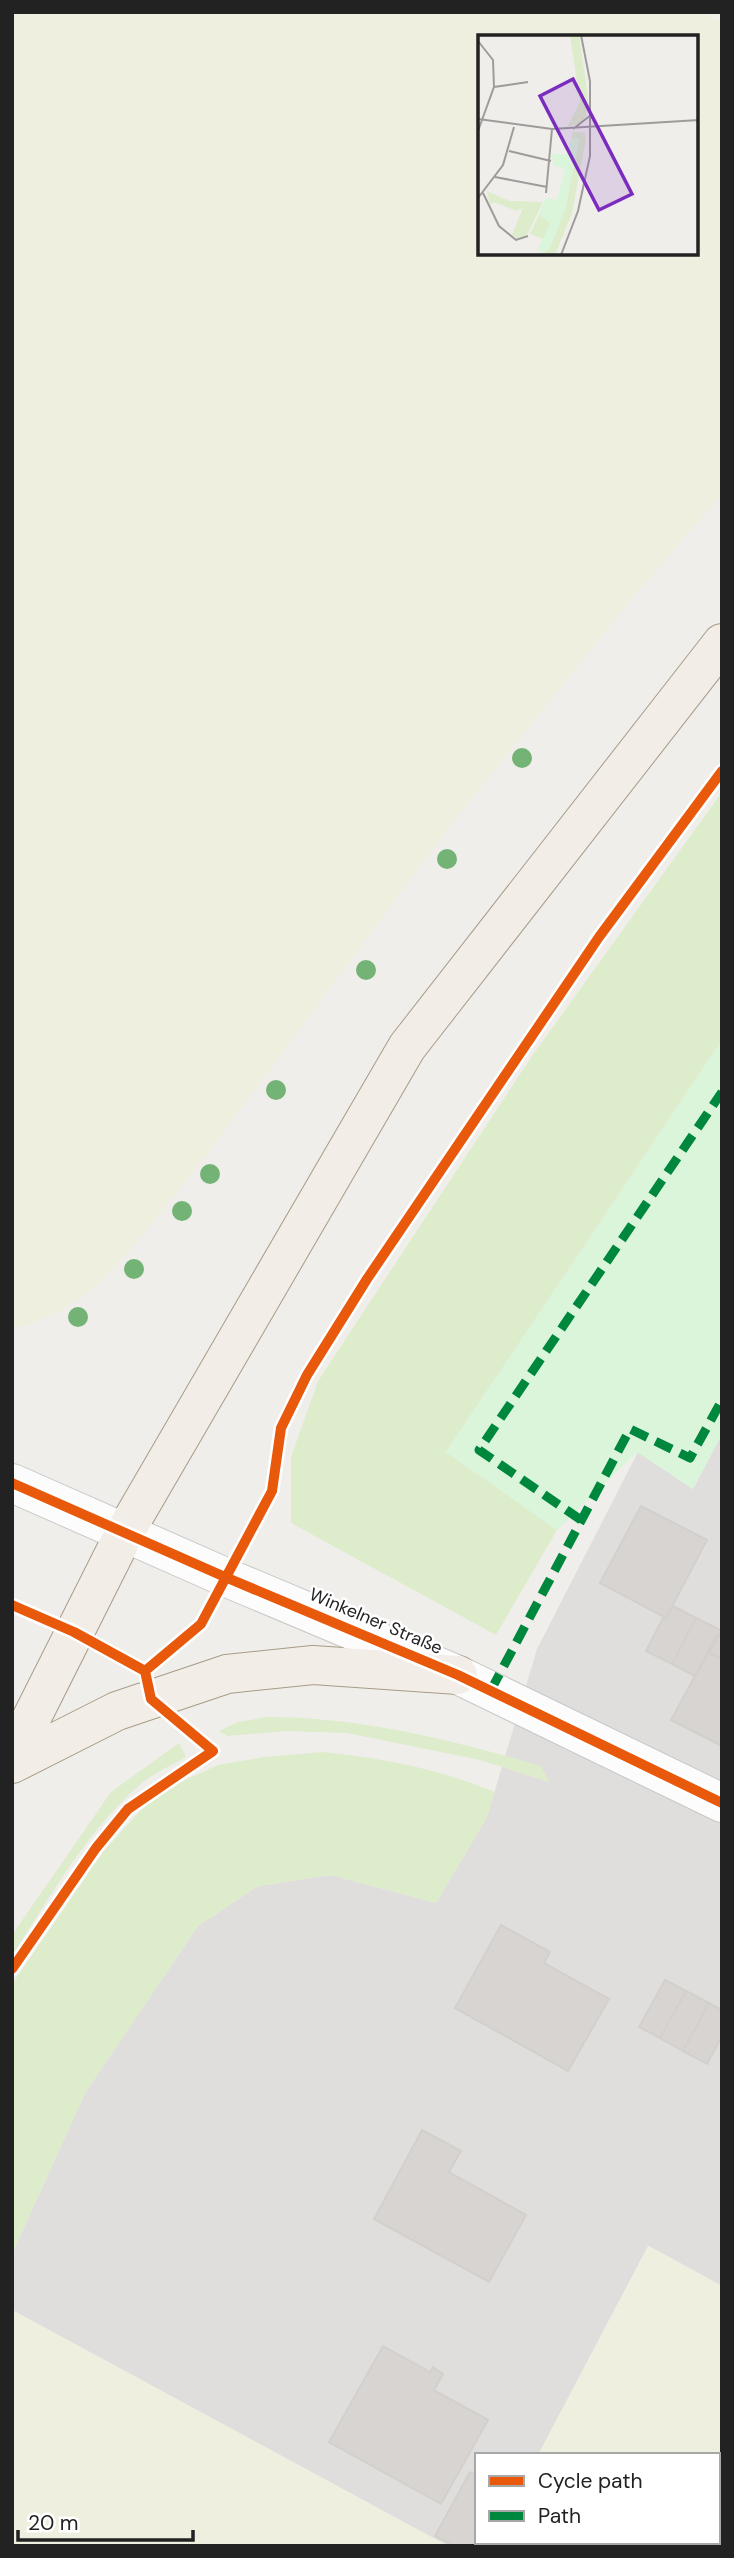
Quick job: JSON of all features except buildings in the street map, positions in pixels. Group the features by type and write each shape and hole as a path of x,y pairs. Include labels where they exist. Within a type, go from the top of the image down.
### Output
{"main road":[{"path":"12,1756 125,1532 407,1047 722,643"},
{"path":"12,1764 117,1711 228,1674 313,1665 458,1675"}],"street":[{"name":"Winkelner Straße","path":"12,1483 458,1675 722,1803"}],"shaded area":[{"path":"722,1434 722,2286 648,2246 539,2453 475,2453 475,2544 491,2544 490,2546 448,2546 12,2310 12,2254 85,2093 198,1926 258,1886 331,1875 436,1903 487,1817 537,1649 638,1452 693,1489"}],"green space":[{"path":"12,12 701,12 722,23 722,494 629,602 450,826 200,1164 128,1253 96,1287 59,1312 28,1325 12,1328"},
{"path":"722,792 722,1040 446,1452 557,1530 496,1635 291,1523 291,1457 318,1381 532,1056"},
{"path":"722,1040 722,1434 693,1489 637,1452 557,1530 446,1452"},
{"path":"267,1717 337,1721 440,1739 541,1766 549,1782 480,1760 347,1733 286,1731 227,1736 219,1731 238,1722"},
{"path":"179,1743 186,1757 143,1782 105,1820 56,1887 12,1956 12,1935 111,1792"},
{"path":"322,1752 410,1766 495,1792 487,1817 436,1903 331,1875 258,1886 198,1926 85,2093 12,2254 12,1984 103,1852 142,1809 177,1784 218,1765 264,1757"},
{"path":"649,2246 722,2286 722,2546 490,2546 720,2544 720,2453 539,2453"},
{"path":"12,2310 448,2546 12,2546"}],"marked path":[{"path":"581,1520 479,1450 722,1092"},
{"path":"491,1690 630,1429 690,1458 722,1400"}],"cycle path":[{"path":"12,1969 96,1848 128,1809 213,1751 151,1699 145,1671 201,1624 272,1491 281,1428 307,1375 367,1279 599,937 722,771"},
{"path":"12,1483 225,1577 458,1675 722,1803"},
{"path":"12,1605 74,1632 145,1671"}]}
